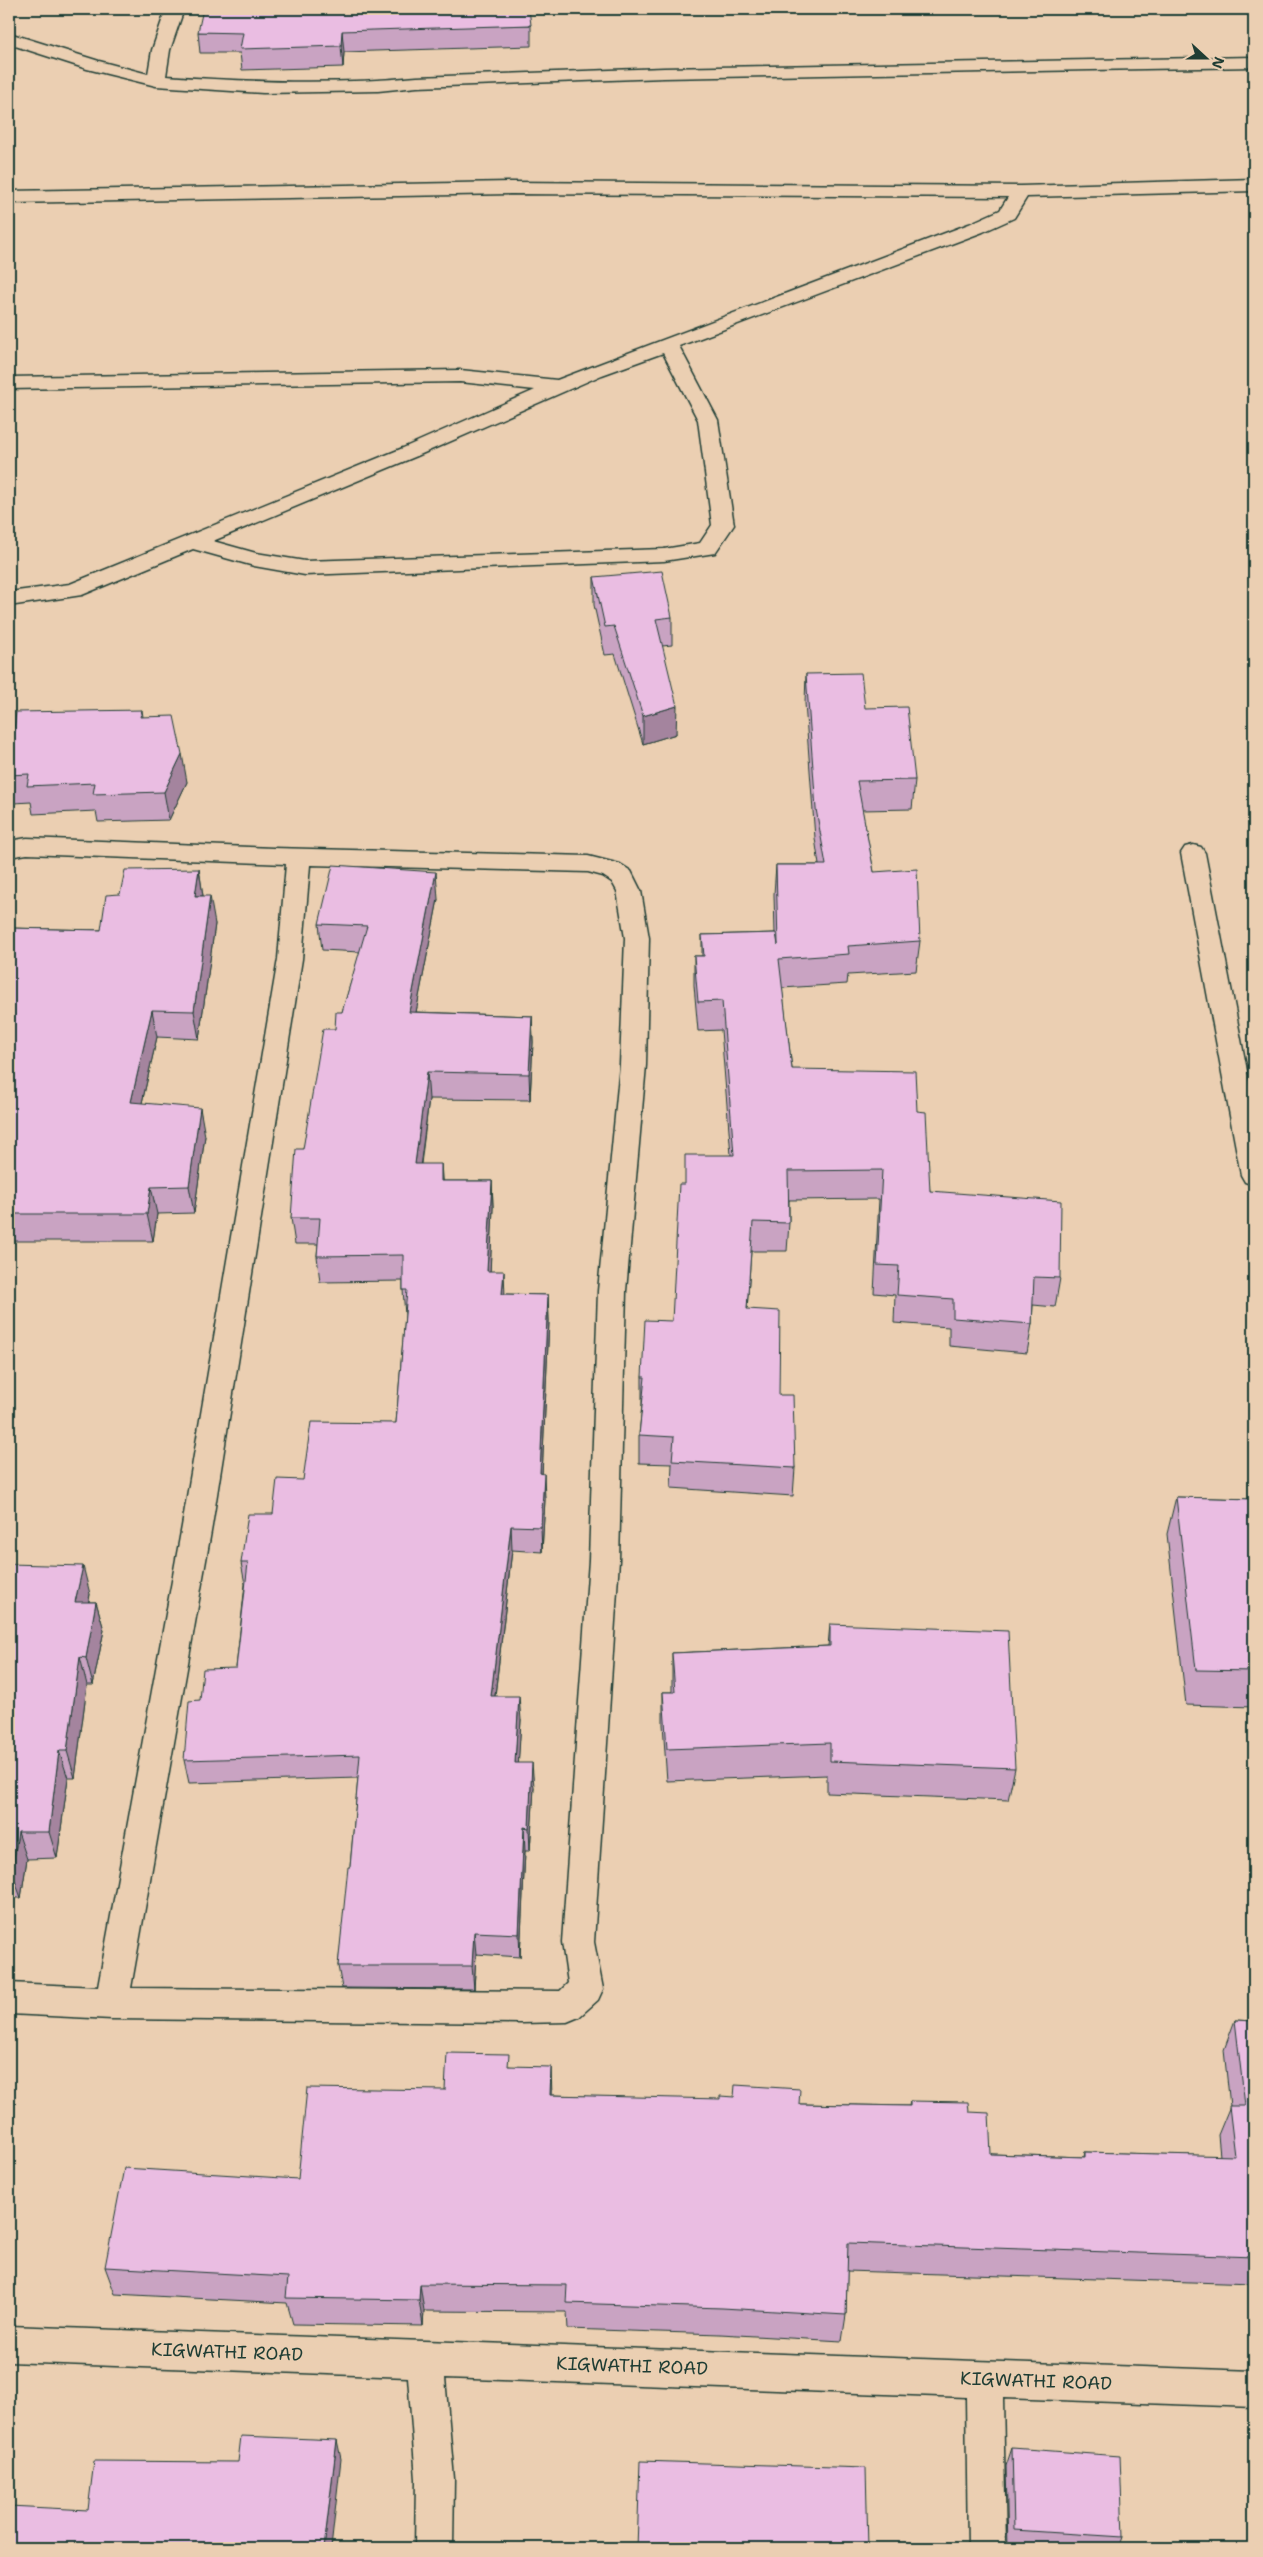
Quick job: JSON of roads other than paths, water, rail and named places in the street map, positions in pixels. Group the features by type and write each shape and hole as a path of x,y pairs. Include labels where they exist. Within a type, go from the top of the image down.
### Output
{"street":[{"path":"156,81 161,50 175,9"},
{"path":"9,38 93,65 156,81 263,88 378,86 417,82 664,73 1254,62"},
{"path":"9,197 510,188 1021,192 1254,185"},
{"path":"9,599 74,590 193,542 560,386 976,228 1007,214 1021,192"},
{"path":"193,542 254,559 305,568 664,555 707,548 723,525 708,420 668,344"},
{"path":"9,383 460,376 560,386"},
{"path":"9,849 27,846 299,857 588,864 611,870 622,877 629,891 637,938 633,1065 612,1291 604,1560 578,1942 586,1989 567,2006 112,2003 9,1999"},
{"path":"1193,853 1254,1175"},
{"path":"112,2003 198,1526 290,959 299,857"},
{"name":"KIGWATHI ROAD","path":"9,2344 1254,2389"},
{"path":"425,2359 435,2479 434,2548"},
{"path":"984,2379 987,2548"}]}
